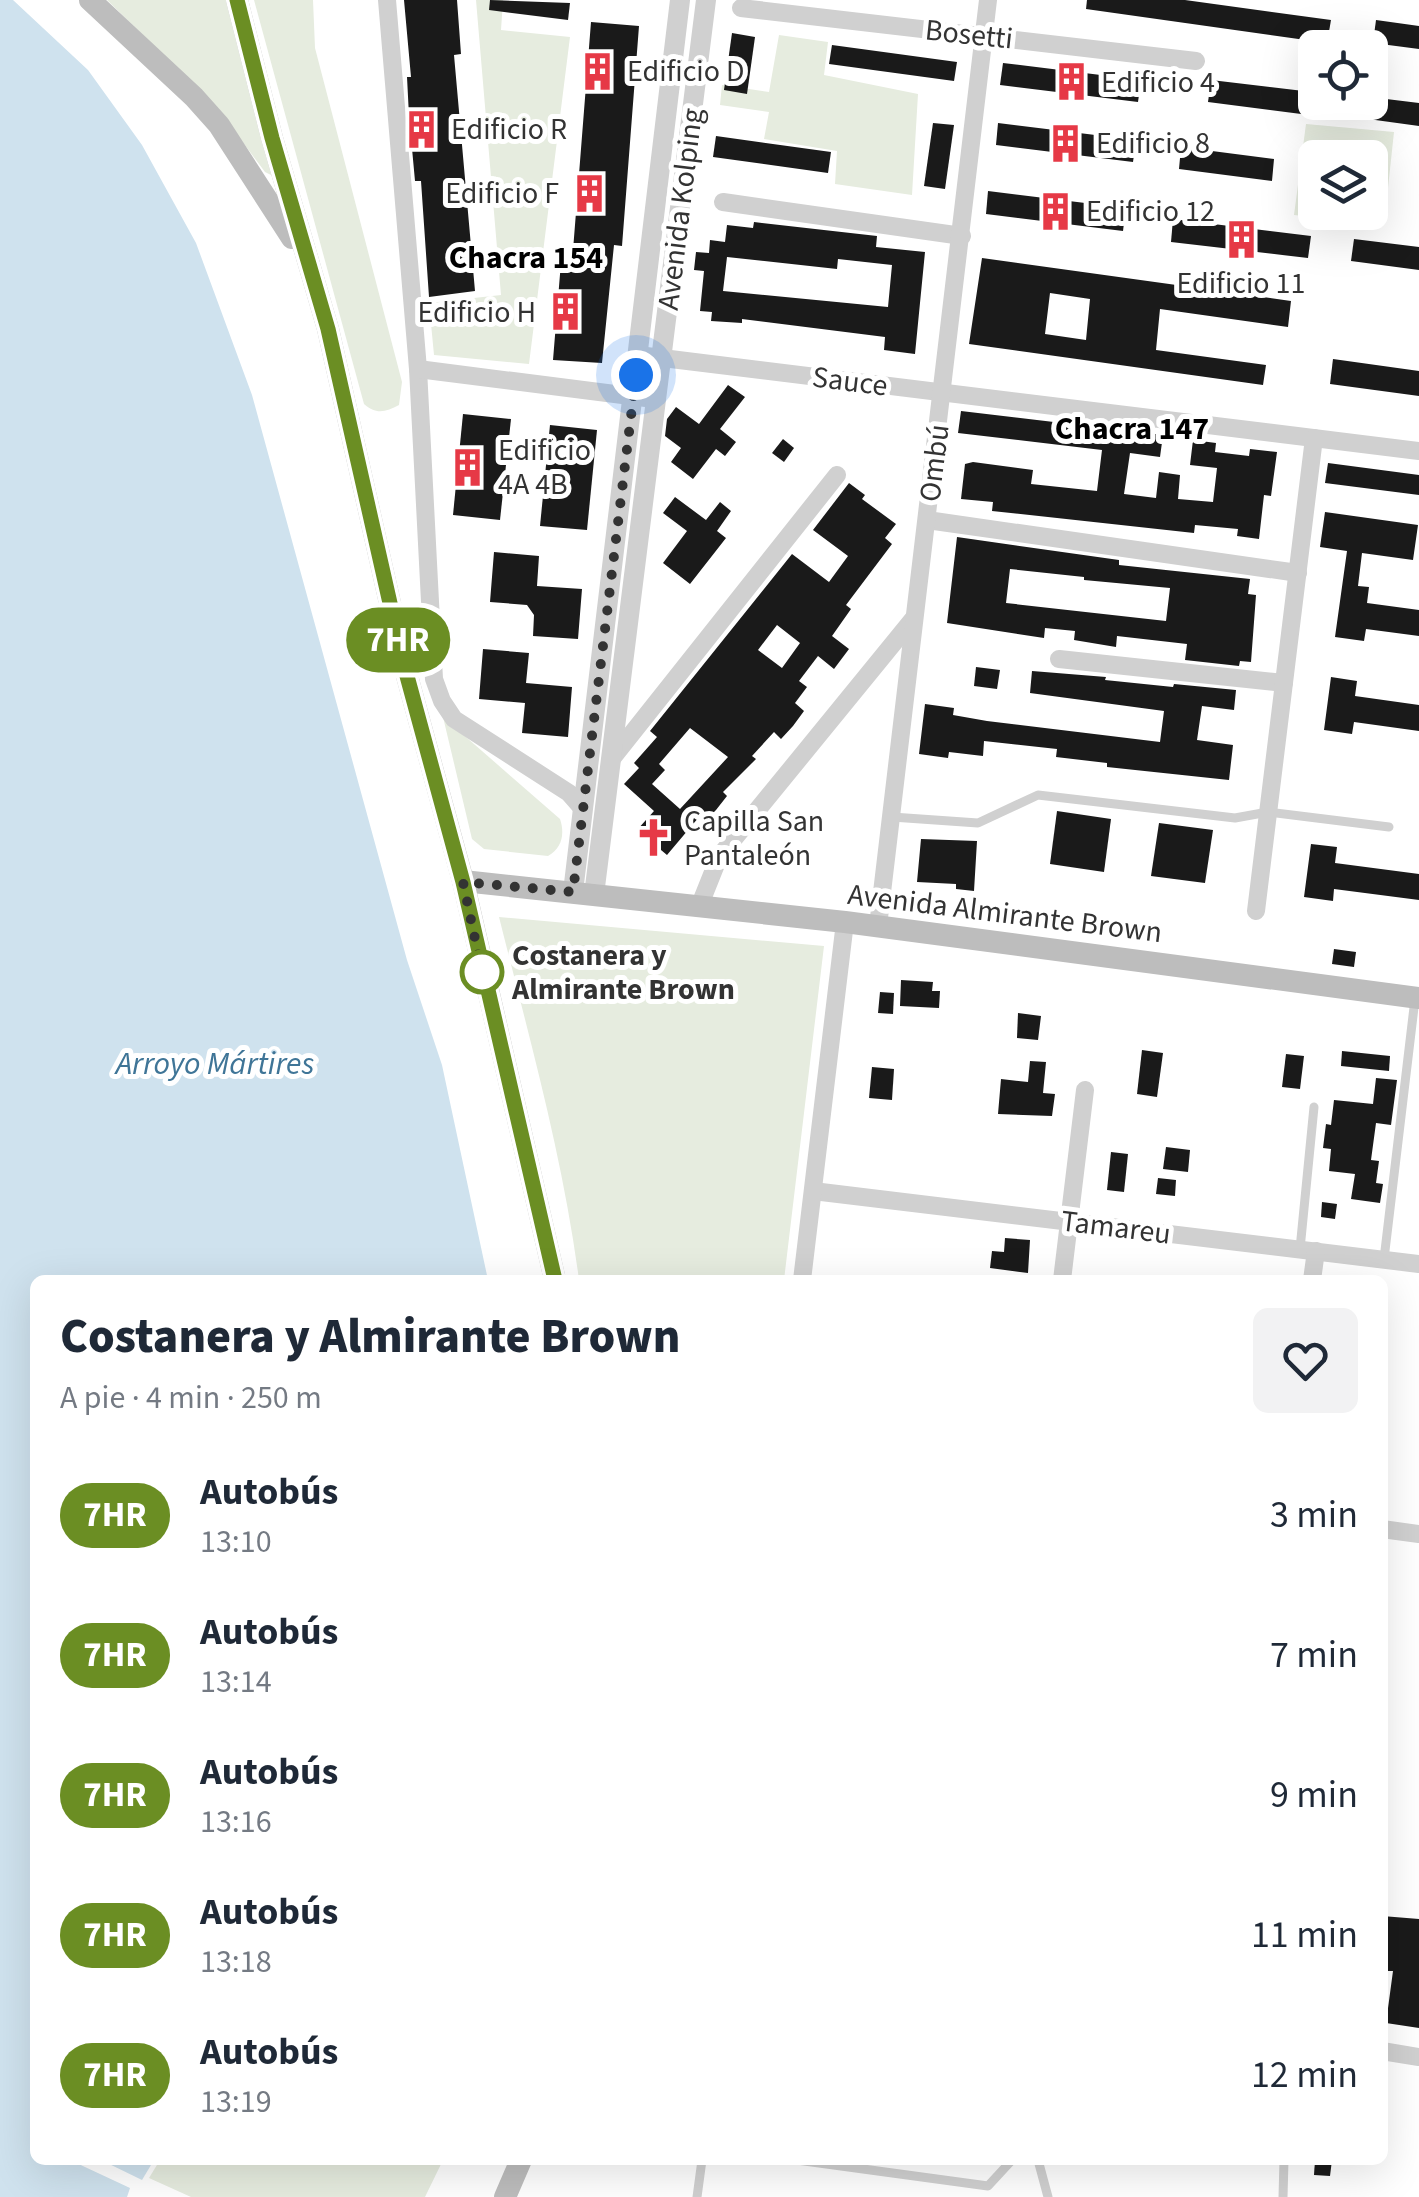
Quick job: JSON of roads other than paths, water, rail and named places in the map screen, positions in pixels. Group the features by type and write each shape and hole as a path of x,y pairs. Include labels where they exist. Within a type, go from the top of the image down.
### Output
{"main road":[{"path":"90,0 194,97 218,126 306,262"},
{"path":"237,0 306,262 328,329 404,665 463,882 554,1275"},
{"name":"Avenida Almirante Brown","path":"463,882 846,922 1417,998"},
{"path":"505,2197 519,2165"}],"street":[{"path":"387,0 418,369 434,679 454,720 569,793 584,809"},
{"name":"Avenida Kolping","path":"584,893 584,809 680,0"},
{"name":"Avenida Kolping","path":"584,893 610,761 706,0"},
{"name":"Ombú","path":"878,926 988,0"},
{"name":"Bosetti","path":"741,8 1196,61"},
{"path":"723,202 962,236"},
{"name":"Sauce","path":"638,355 1419,452"},
{"path":"418,369 656,399"},
{"path":"1256,911 1314,438"},
{"path":"610,761 837,475"},
{"path":"927,520 1298,573"},
{"path":"699,907 719,857 914,618"},
{"path":"1059,659 1284,683"},
{"path":"803,1275 846,922"},
{"path":"1063,1275 1085,1090"},
{"name":"Tamareu","path":"812,1190 1419,1264"},
{"path":"1308,1250 1311,1275"},
{"path":"1388,1530 1419,1534"},
{"path":"1388,2051 1419,2057"}],"lane":[{"path":"892,817 978,822 1038,795 1236,818 1268,812 1390,827"},
{"path":"1384,1260 1417,998"},
{"path":"1308,1250 1314,1107"},
{"path":"697,2197 701,2165"},
{"path":"828,2165 987,2191 1008,2165"},
{"path":"1039,2165 1048,2197"},
{"path":"1283,2197 1284,2165"}],"water":[{"name":"Arroyo Mártires","path":"0,0 13,0 88,70 142,145 196,243 252,395 407,960 442,1065 487,1275 30,1275 30,2165 81,2165 130,2188 127,2197 0,2197"},
{"path":"111,2165 151,2165 142,2180"}],"place":[{"name":"Edificio D","path":"597,71"},
{"name":"Edificio 4","path":"1071,82"},
{"name":"Edificio R","path":"421,129"},
{"name":"Edificio 8","path":"1066,143"},
{"name":"Edificio F","path":"589,193"},
{"name":"Edificio 12","path":"1056,211"},
{"name":"Edificio 11","path":"1241,239"},
{"name":"Edificio H","path":"566,312"},
{"name":"Edificio 4A 4B","path":"468,467"},
{"name":"Capilla San Pantaleón","path":"654,838"},
{"name":"Costanera y Almirante Brown","path":"482,972"}],"district":[{"name":"Chacra 154","path":"526,257"},
{"name":"Chacra 147","path":"1132,428"}]}
